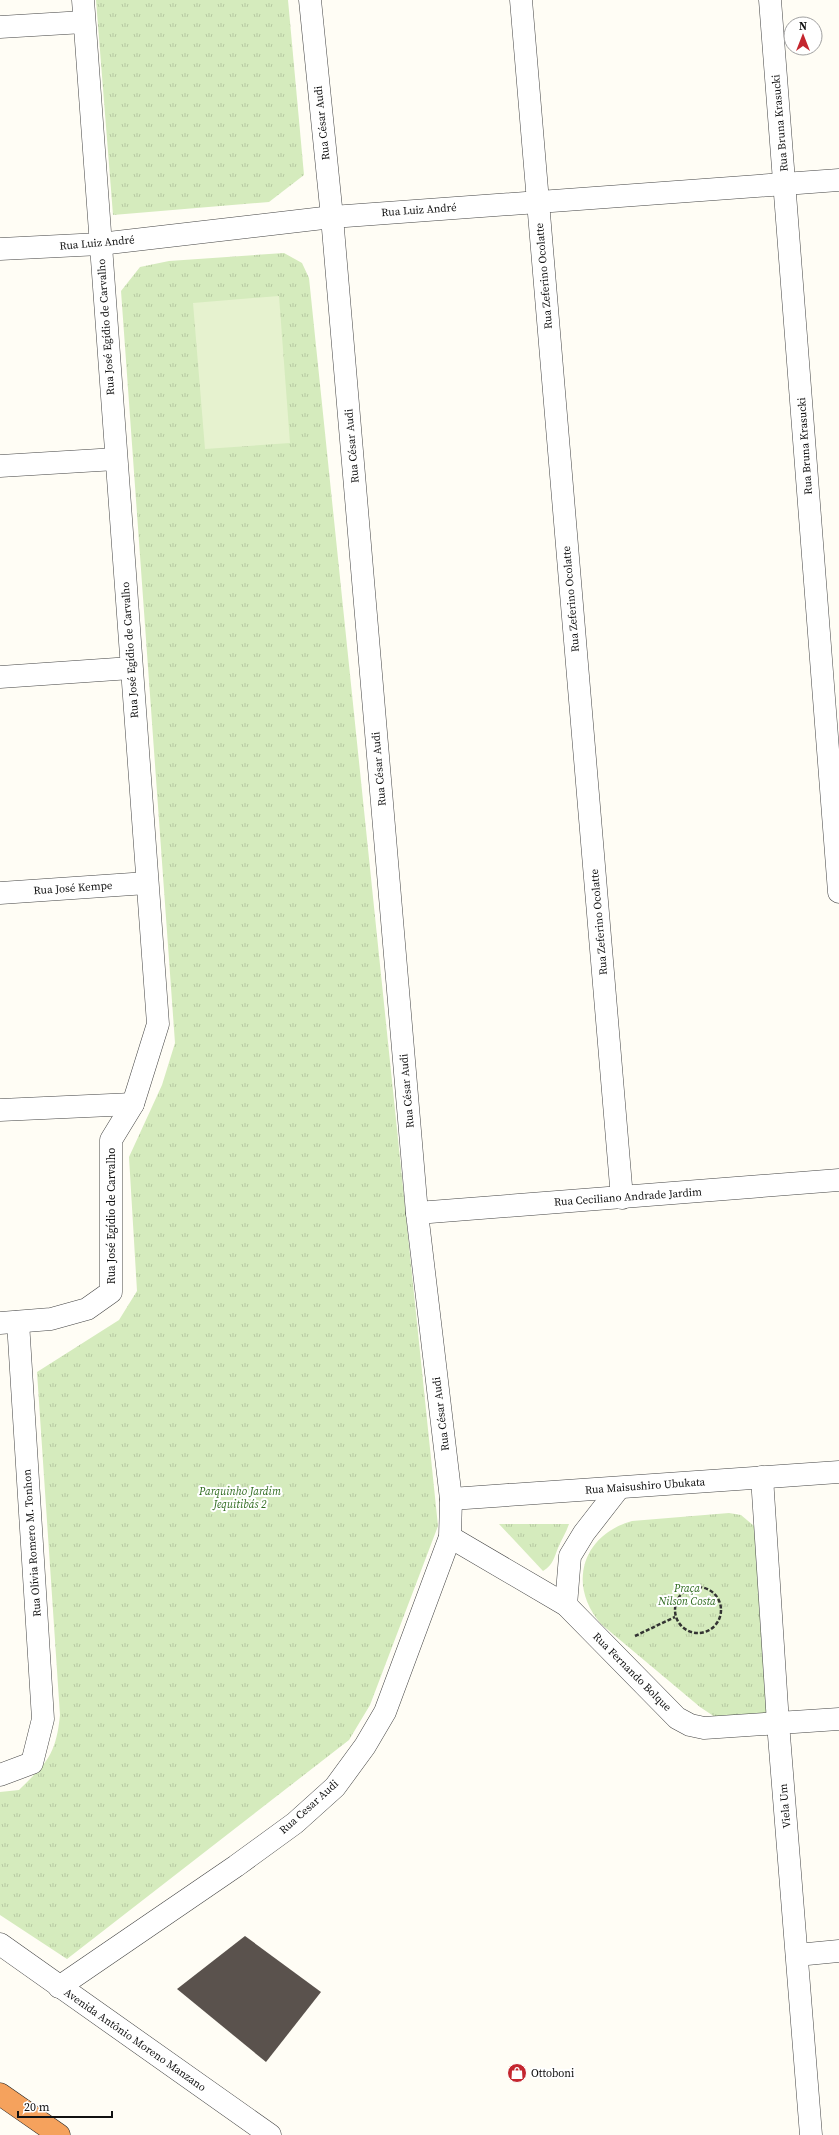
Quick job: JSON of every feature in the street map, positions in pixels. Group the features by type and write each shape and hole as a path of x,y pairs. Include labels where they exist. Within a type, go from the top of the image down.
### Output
{"highway":[{"path":"0,2094 59,2135"}],"street":[{"name":"Rua José Egídio de Carvalho","path":"9,1322 51,1319 87,1309 111,1292 111,1140 133,1104 158,1024 83,0"},
{"name":"Rua César Audi","path":"310,0 332,217 417,1213 451,1499 450,1537"},
{"name":"Rua Zeferino Ocolatte","path":"521,0 622,1198"},
{"name":"Rua Bruna Krasucki","path":"770,0 839,892"},
{"path":"0,27 84,22"},
{"name":"Rua Luiz André","path":"0,249 100,244 332,217 839,180"},
{"path":"0,466 116,459"},
{"path":"0,677 132,668"},
{"name":"Rua José Kempe","path":"0,893 147,883"},
{"path":"0,1110 133,1104"},
{"name":"Rua Ceciliano Andrade Jardim","path":"417,1213 839,1180"},
{"name":"Rua Olívia Romero M. Tonhon","path":"0,1775 32,1763 43,1719 9,1322"},
{"name":"Rua Maisushiro Ubukata","path":"451,1499 839,1472"},
{"name":"Viela Um","path":"762,1477 778,1722 811,2135"},
{"path":"566,1605 570,1556 591,1523 619,1488"},
{"name":"Rua Fernando Bolque","path":"450,1537 566,1605 677,1718 690,1725 704,1728 839,1719"},
{"name":"Rua Cesar Audi","path":"59,1987 236,1866 295,1823 335,1787 365,1746 385,1712 450,1537"},
{"name":"Avenida Antônio Moreno Manzano","path":"0,1944 270,2135"},
{"path":"797,1955 839,1951"}],"path":[{"path":"692,1587 701,1587 710,1590 716,1595 721,1603 722,1613 719,1621 713,1628 705,1632 696,1633 687,1631 680,1625 675,1617 677,1599 684,1591 692,1587"},
{"path":"609,1648 675,1617"}],"green space":[{"path":"96,0 288,0 304,175 269,202 113,215"},
{"name":"Parquinho Jardim Jequitibás 2","path":"284,253 302,263 309,278 438,1526 370,1705 349,1740 67,1959 0,1915 0,1792 19,1790 43,1765 48,1758 56,1740 60,1715 37,1372 119,1320 137,1291 129,1157 162,1085 175,1043 121,291 140,267 169,261"},
{"path":"279,296 290,443 205,449 193,303"},
{"name":"Praça Nilson Costa","path":"729,1513 741,1515 760,1531 771,1704 764,1719 715,1717 700,1707 601,1624 591,1609 584,1593 583,1578 585,1563 591,1549 601,1538 615,1528 632,1521"},
{"path":"499,1524 569,1524 553,1561 543,1571"}],"building":[{"path":"245,1936 321,1992 266,2062 177,1989"}],"place":[{"name":"Ottoboni","path":"517,2073"}]}
